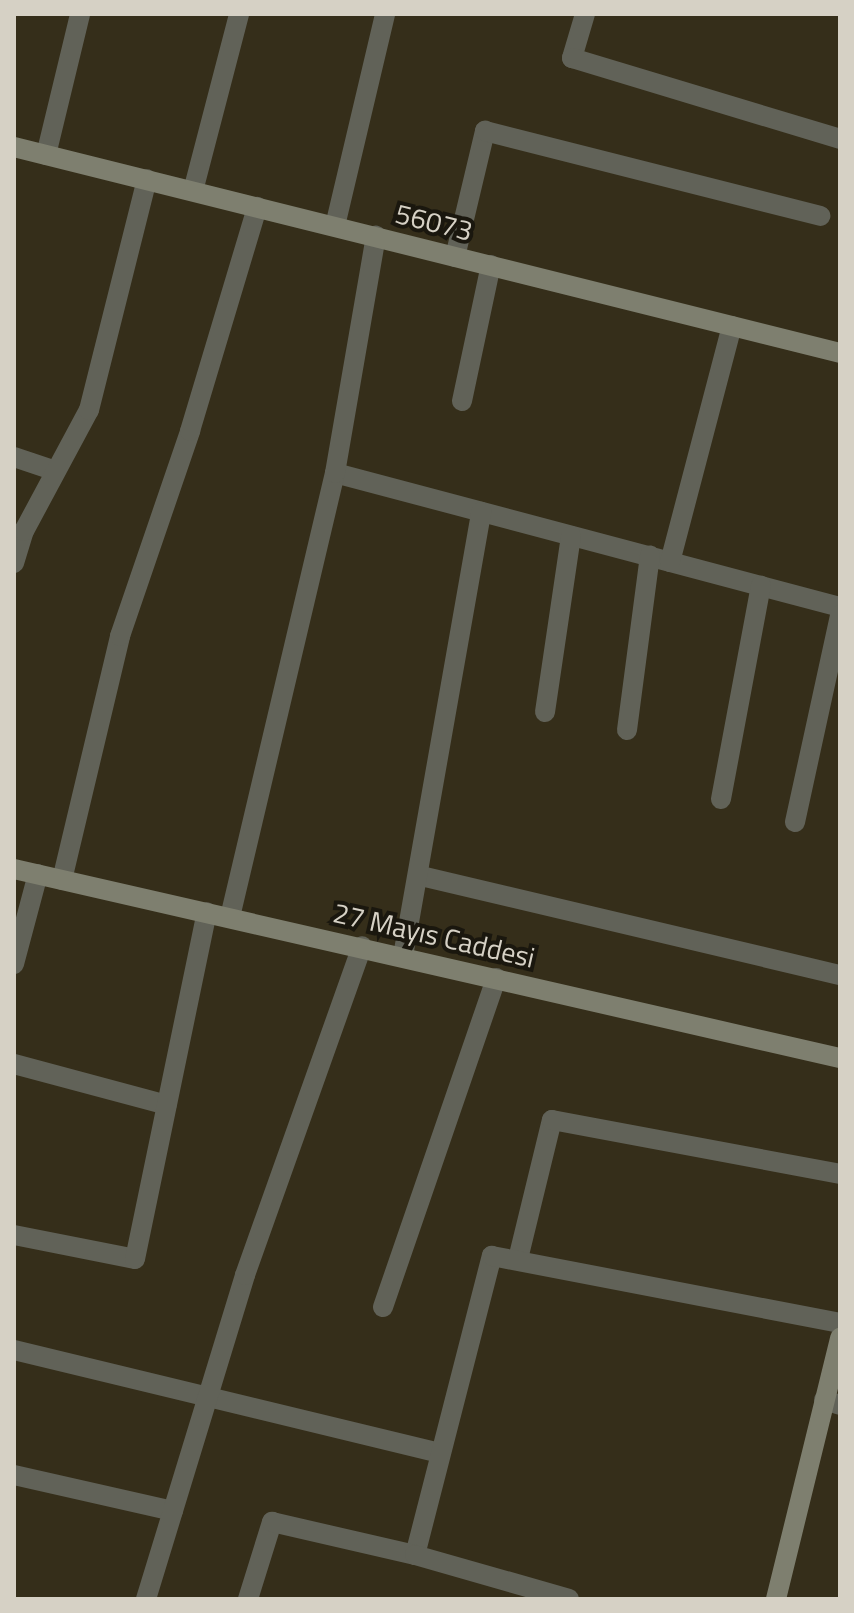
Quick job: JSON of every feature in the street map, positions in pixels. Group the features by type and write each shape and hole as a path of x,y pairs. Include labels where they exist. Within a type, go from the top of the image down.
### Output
{"street":[{"path":"46,155 80,14"},
{"path":"193,191 239,14"},
{"path":"335,226 385,14"},
{"path":"585,14 572,58 840,139"},
{"path":"455,257 485,131 820,216"},
{"name":"56073","path":"14,147 840,353"},
{"path":"14,563 19,530 89,410 147,179"},
{"path":"62,880 120,636 190,431 257,207"},
{"path":"230,917 335,473 376,236"},
{"path":"462,401 491,265"},
{"path":"670,562 732,326"},
{"path":"14,457 56,471"},
{"path":"335,473 840,607"},
{"path":"403,956 421,876 481,512"},
{"path":"545,712 571,536"},
{"path":"627,730 650,556"},
{"path":"721,799 761,586"},
{"path":"795,822 840,615"},
{"name":"27 Mayıs Caddesi","path":"14,869 362,946 840,1058"},
{"path":"14,964 38,874"},
{"path":"421,876 840,975"},
{"path":"14,1235 135,1259 207,912"},
{"path":"146,1599 301,1110 362,946"},
{"path":"383,1307 496,978"},
{"path":"14,1064 167,1105"},
{"path":"518,1259 552,1120 840,1174"},
{"path":"415,1555 492,1256 840,1323"},
{"path":"776,1599 832,1402 840,1338"},
{"path":"14,1350 209,1393 439,1453"},
{"path":"14,1475 173,1511"},
{"path":"248,1599 272,1522 415,1555 569,1599"}]}
